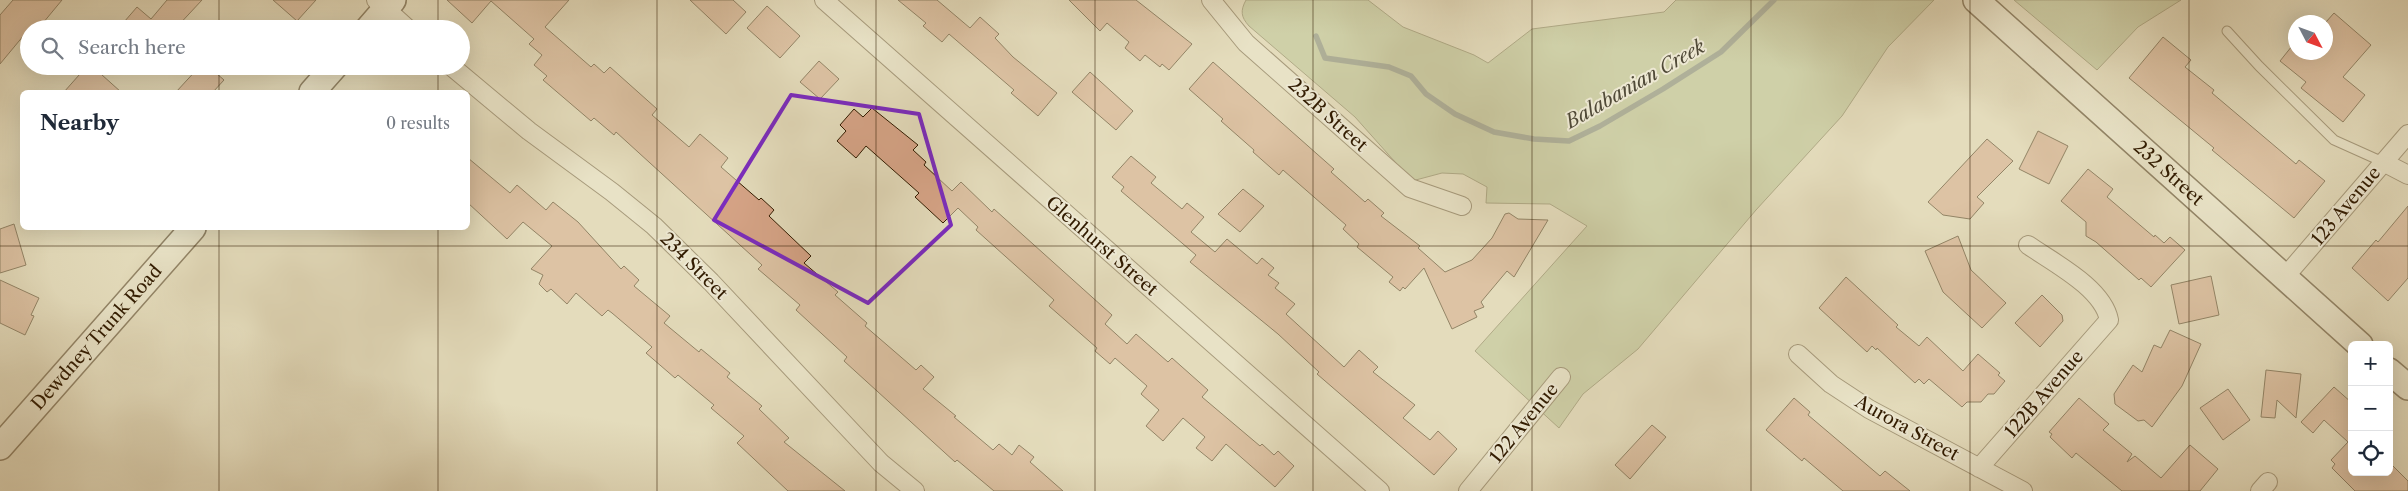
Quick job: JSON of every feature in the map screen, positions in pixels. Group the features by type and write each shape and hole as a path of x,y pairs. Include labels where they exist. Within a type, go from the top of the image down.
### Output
{"main road":[{"name":"232 Street","path":"1976,0 2355,341"},
{"path":"374,20 385,3"},
{"path":"314,90 327,75"},
{"name":"Dewdney Trunk Road","path":"0,447 191,230"},
{"path":"2393,374 2408,387"}],"street":[{"name":"Glenhurst Street","path":"824,0 1380,491"},
{"name":"232B Street","path":"1213,1 1246,42 1410,188 1462,206"},
{"path":"385,3 400,20"},
{"name":"234 Street","path":"462,75 529,131 606,187 654,226 705,276 882,463 915,491"},
{"name":"123 Avenue","path":"2284,278 2408,134"},
{"path":"2383,162 2408,176"},
{"name":"122B Avenue","path":"1979,468 2109,320 2106,309 2099,299 2071,274 2028,246"},
{"name":"Aurora Street","path":"1798,354 1831,384 1869,409 2023,491"},
{"name":"122 Avenue","path":"1468,491 1561,377"}],"lane":[{"path":"2227,31 2259,66 2334,140 2383,162"}],"highlighted area":[{"path":"791,95 919,114 951,225 868,303 714,220"}],"green space":[{"path":"1246,0 1368,0 1403,27 1474,55 1488,63 1532,29 1664,12 1676,0 1934,0 1888,47 1842,116 1756,210 1638,349 1583,394 1559,428 1475,351 1587,226 1550,204 1486,203 1487,187 1463,174 1442,173 1412,181 1355,117 1249,26 1242,14"},
{"path":"2014,0 2181,0 2138,27 2097,70"}],"building":[{"path":"13,0 62,0 45,20 20,20 20,40 0,64 0,15"},
{"path":"167,0 202,0 183,20 126,20 137,7 151,19"},
{"path":"273,0 316,0 296,20"},
{"path":"447,0 569,0 545,27 591,67 594,64 604,73 610,67 657,109 652,115 689,147 700,134 728,158 721,167 759,200 761,198 774,210 769,216 811,256 804,263 838,292 835,295 867,323 865,326 916,370 921,365 934,377 923,389 993,450 999,444 1012,455 1019,445 1034,457 1030,462 1063,491 994,491 957,460 955,462 844,361 847,357 796,310 800,305 758,269 762,265 616,132 614,135 594,118 591,121 543,80 547,76 534,65 542,55 529,44 534,39 491,1 472,23"},
{"path":"690,0 733,0 746,12 726,34"},
{"path":"898,0 937,0 970,28 980,17 999,34 995,38 1013,57 1057,93 1038,116 1011,93 1014,90 949,34 942,42 923,26 926,23"},
{"path":"1069,0 1136,0 1192,44 1169,70 1162,64 1160,67 1145,55 1140,61 1125,48 1129,42 1107,23 1100,31"},
{"path":"767,6 800,36 780,58 747,28"},
{"path":"2334,13 2371,45 2343,77 2365,95 2343,122 2301,88 2306,82 2280,61 2288,51 2288,60 2333,60 2332,15"},
{"path":"2163,37 2191,60 2185,67 2214,90 2212,93 2296,164 2299,160 2325,181 2294,218 2212,150 2214,148 2129,78"},
{"path":"819,61 839,79 820,99 800,82"},
{"path":"1213,62 1334,169 1331,172 1365,202 1368,199 1384,213 1381,216 1420,246 1418,248 1445,272 1472,260 1492,238 1505,214 1509,213 1518,219 1548,220 1514,277 1507,271 1481,302 1484,307 1474,311 1477,317 1452,329 1424,268 1405,289 1403,287 1400,291 1389,282 1393,277 1357,247 1359,244 1343,229 1346,225 1283,170 1279,175 1221,121 1223,119 1189,89"},
{"path":"1090,72 1133,111 1116,130 1072,92"},
{"path":"79,75 102,75 119,90 66,90"},
{"path":"192,75 218,75 224,80 215,90 178,90"},
{"path":"872,108 918,145 913,150 926,162 924,165 952,191 961,182 992,212 994,209 1112,315 1105,324 1127,344 1136,334 1168,362 1172,358 1208,390 1202,397 1260,446 1262,444 1274,455 1278,451 1294,466 1275,487 1226,444 1212,461 1196,448 1205,437 1183,418 1163,441 1146,426 1159,410 1141,394 1147,386 1115,358 1110,364 1095,351 1097,348 1049,306 1054,300 976,230 978,227 958,208 943,223 915,197 919,193 866,146 856,158 837,141 846,131 840,125 854,109 863,117"},
{"path":"2038,131 2068,146 2049,184 2019,169"},
{"path":"1987,139 2013,161 1977,197 1984,203 1970,219 1943,215 1928,202"},
{"path":"1131,156 1156,177 1151,183 1182,209 1187,203 1204,217 1191,232 1215,252 1227,239 1257,264 1262,258 1274,268 1268,275 1279,283 1275,288 1295,304 1286,314 1344,367 1359,350 1378,367 1373,372 1415,405 1403,418 1430,440 1438,431 1457,449 1434,475 1317,374 1319,372 1278,334 1190,262 1196,255 1121,191 1124,187 1112,177"},
{"path":"470,160 510,193 517,185 546,210 553,202 578,222 621,269 624,266 639,280 634,286 670,316 664,323 699,352 701,349 730,373 727,377 762,406 759,409 789,438 784,442 845,491 788,491 737,443 744,436 711,408 714,405 678,375 675,378 646,353 652,347 612,313 608,310 602,316 576,293 567,304 551,289 547,292 539,284 543,275 531,269 552,246 523,222 507,239 470,205"},
{"path":"2088,169 2113,189 2107,197 2154,237 2155,235 2164,243 2170,237 2185,250 2151,287 2141,278 2139,280 2096,242 2086,236 2086,222 2061,201"},
{"path":"1243,189 1264,206 1240,232 1218,214"},
{"path":"2408,206 2408,278 2388,301 2352,268 2376,240 2378,242"},
{"path":"14,224 26,265 0,273 0,229"},
{"path":"1958,236 1971,270 2006,303 1982,328 1943,292 1925,251"},
{"path":"2211,276 2219,315 2179,324 2171,285"},
{"path":"1846,277 1898,325 1896,327 1919,346 1927,337 1963,371 1978,354 2000,373 1998,375 2005,381 1994,394 1988,394 1981,402 1967,402 1962,407 1929,379 1924,384 1919,379 1915,383 1877,348 1876,350 1872,346 1867,352 1819,308"},
{"path":"0,280 39,298 31,315 34,316 25,335 0,323"},
{"path":"2042,295 2062,315 2063,321 2040,347 2015,323"},
{"path":"2170,330 2201,344 2182,386 2152,427 2144,420 2138,421 2115,404 2114,394 2133,365 2142,372 2154,345 2161,348"},
{"path":"2266,370 2301,374 2296,418 2277,400 2275,418 2261,417"},
{"path":"2334,387 2348,399 2348,442 2324,420 2313,433 2301,422"},
{"path":"2228,389 2250,420 2223,440 2200,408"},
{"path":"1794,398 1810,412 1808,415 1880,476 1885,471 1910,491 1843,491 1804,458 1802,461 1766,430"},
{"path":"2079,398 2109,424 2103,430 2132,454 2127,462 2135,456 2161,478 2190,445 2218,469 2200,491 2122,491 2076,453 2072,458 2050,437 2052,434 2049,432"},
{"path":"1652,425 1666,437 1630,479 1615,465"},
{"path":"2348,442 2348,476 2393,476 2393,466 2408,481 2408,491 2355,491 2332,468 2335,464 2331,460"}],"waterway":[{"name":"Balabanian Creek","path":"1316,36 1325,58 1389,67 1411,76 1426,94 1455,114 1494,132 1534,139 1569,141 1600,126 1721,52 1774,0"}]}
